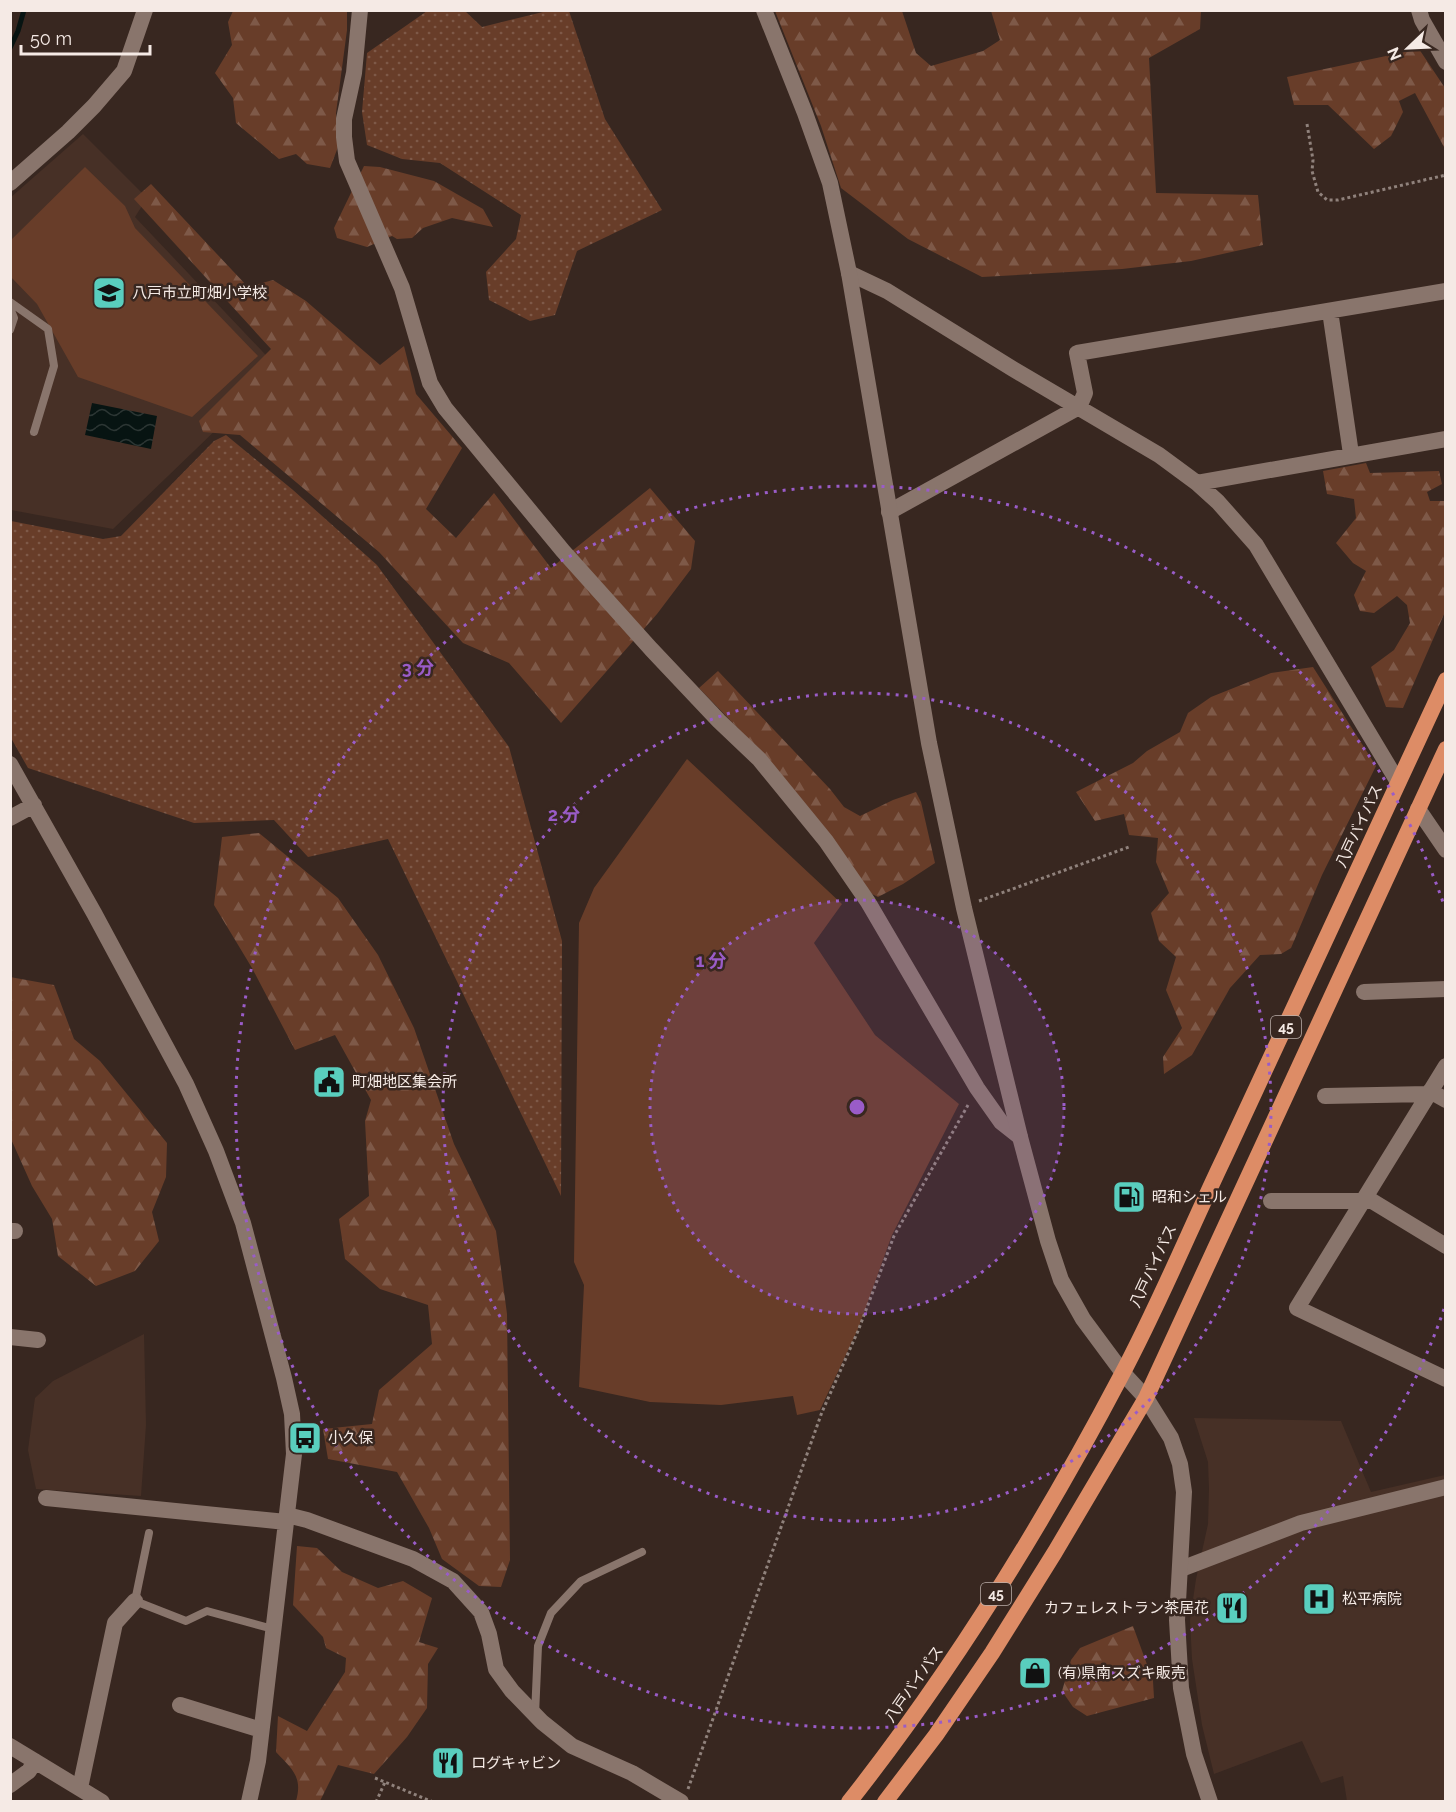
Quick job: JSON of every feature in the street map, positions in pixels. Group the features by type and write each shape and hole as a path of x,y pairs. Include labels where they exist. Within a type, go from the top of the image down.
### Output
{"highway":[{"name":"八戸バイパス","path":"849,1802 927,1699 970,1635 1052,1503 1123,1373 1446,680"},
{"name":"45","path":"885,1802 936,1735 992,1653 1146,1398 1446,749"}],"street":[{"path":"10,183 94,106 124,71 145,10"},
{"path":"360,10 354,73 344,119 347,161 402,288 430,383 445,408 563,551 651,649 719,721 759,759 826,841 868,902 977,1088 1001,1122 1020,1137"},
{"path":"764,10 830,183 849,273 929,743 964,908 1048,1241 1061,1280 1083,1319 1123,1373 1146,1398 1171,1438 1180,1464 1184,1492 1177,1620 1182,1688 1194,1754 1210,1802"},
{"path":"1419,10 1422,20 1446,62"},
{"path":"849,273 887,291 1159,455 1218,502 1256,545 1398,782"},
{"path":"889,512 1079,407 1085,393 1077,353 1446,291"},
{"path":"1330,311 1351,454"},
{"path":"1197,483 1446,439"},
{"path":"10,765 186,1084 216,1151 243,1223 292,1414 294,1454 258,1761 249,1802"},
{"path":"10,818 34,805"},
{"path":"1418,809 1446,849"},
{"path":"1364,992 1446,989"},
{"path":"1446,1066 1297,1308 1446,1379"},
{"path":"1326,1096 1429,1092 1446,1100"},
{"path":"1271,1202 1372,1202 1446,1246"},
{"path":"10,1337 38,1340"},
{"path":"1181,1569 1301,1523 1446,1487"},
{"path":"46,1498 307,1520 413,1559 453,1581 481,1612 489,1634 496,1669 535,1716 572,1746 684,1796"},
{"path":"80,1788 115,1623 135,1601"},
{"path":"180,1705 261,1730"},
{"path":"10,1746 102,1802"},
{"path":"10,1785 29,1771 34,1761"}],"lane":[{"path":"10,302 48,329 54,366 34,432"},
{"path":"10,308 14,318 10,330"},
{"path":"149,1533 135,1601 186,1621 207,1611 273,1629"},
{"path":"535,1716 538,1646 551,1613 581,1581 642,1552"}],"path":[{"path":"1307,124 1313,160 1312,171 1318,192 1327,200 1338,200 1446,175"},
{"path":"964,908 1129,847"},
{"path":"684,1796 822,1412 858,1331 894,1236 977,1088"},
{"path":"375,1778 434,1802"},
{"path":"376,1802 385,1782"}],"shaded area":[{"name":"八戸市立町畑小学校","path":"83,134 147,198 135,217 279,369 113,529 11,510 10,198"},
{"path":"144,1334 146,1425 141,1496 36,1489 28,1450 35,1398 53,1381"},
{"name":"松平病院","path":"1194,1418 1341,1421 1371,1492 1445,1475 1445,1801 1347,1801 1343,1776 1321,1783 1302,1741 1214,1774 1202,1725 1192,1659 1190,1620 1208,1524 1209,1489 1208,1462"}],"green space":[{"path":"233,11 347,11 347,30 336,113 338,147 330,168 307,164 296,154 279,159 236,123 233,98 215,73 232,45 228,22"},
{"path":"427,11 465,11 482,27 547,11 569,11 605,119 662,210 577,251 555,315 530,321 489,300 486,272 516,239 521,215 440,163 402,159 367,145 362,112 367,53"},
{"path":"775,11 902,11 916,53 931,66 983,51 1000,40 991,11 1201,11 1200,29 1149,58 1156,193 1258,195 1263,245 1191,261 1122,269 982,277 908,239 841,188 821,126"},
{"path":"1419,49 1445,88 1445,149 1415,93 1399,101 1403,112 1391,136 1374,149 1328,105 1294,105 1287,77"},
{"path":"364,166 380,167 434,181 483,209 493,227 452,218 423,228 412,238 397,239 392,236 367,247 337,238 334,228"},
{"path":"85,167 125,206 135,228 258,356 192,417 78,377 37,304 11,277 11,240"},
{"path":"151,184 248,287 273,280 306,301 380,365 404,346 416,394 462,448 426,509 456,538 494,493 551,568 650,488 695,541 691,569 657,614 561,723 509,663 463,643 379,552 240,435 203,432 199,421 271,349 134,199"},
{"path":"226,435 293,490 377,565 509,747 562,941 561,1196 388,839 308,857 274,820 194,823 28,768 11,738 11,521 103,539 121,536 214,441"},
{"path":"1366,463 1370,473 1439,471 1442,484 1427,492 1430,501 1445,501 1445,612 1403,708 1386,707 1371,667 1394,650 1410,623 1407,605 1397,596 1374,613 1360,611 1354,595 1366,571 1353,563 1336,543 1356,518 1354,499 1327,494 1323,471"},
{"path":"1313,667 1376,766 1322,875 1291,948 1281,954 1260,955 1230,988 1192,1055 1164,1074 1163,1057 1182,1028 1166,990 1176,957 1159,941 1151,913 1169,893 1156,862 1158,838 1129,835 1124,814 1095,821 1076,792 1133,763 1147,751 1180,732 1188,713 1211,697 1271,673"},
{"path":"718,671 830,789 844,807 860,816 916,792 921,802 935,863 878,897 872,894 754,745 699,688"},
{"path":"687,759 842,904 814,943 875,1035 959,1104 892,1235 858,1329 820,1410 797,1415 793,1396 721,1405 650,1402 579,1387 584,1285 574,1262 579,923 594,888"},
{"path":"259,833 338,898 378,955 414,1028 454,1144 496,1231 507,1314 510,1560 501,1587 479,1586 442,1559 429,1528 397,1472 328,1459 323,1429 372,1424 379,1390 432,1344 428,1305 380,1289 345,1259 339,1219 369,1196 365,1121 371,1100 335,1035 295,1050 252,968 214,905 222,837"},
{"path":"10,977 54,985 74,1039 100,1061 167,1143 166,1177 152,1212 159,1241 135,1271 96,1286 58,1256 52,1219 32,1186 11,1139"},
{"path":"297,1546 317,1548 342,1572 378,1588 403,1581 432,1598 419,1642 438,1648 428,1664 427,1708 407,1737 374,1774 338,1765 320,1801 296,1801 298,1786 295,1774 276,1752 278,1716 307,1731 345,1672 346,1658 326,1648 323,1637 293,1605"},
{"path":"1133,1626 1153,1681 1154,1698 1087,1716 1073,1707 1062,1691 1071,1660 1080,1648"}],"water":[{"path":"92,403 157,416 151,449 85,435"}],"waterway":[{"path":"10,48 24,10"}],"place":[{"name":"八戸市立町畑小学校","path":"109,293"},
{"name":"町畑地区集会所","path":"329,1082"},
{"name":"昭和シェル","path":"1129,1197"},
{"name":"小久保","path":"305,1438"},
{"name":"松平病院","path":"1319,1599"},
{"name":"カフェレストラン茶居花","path":"1232,1608"},
{"name":"(有)県南スズキ販売","path":"1035,1673"},
{"name":"ログキャビン","path":"448,1763"}]}
